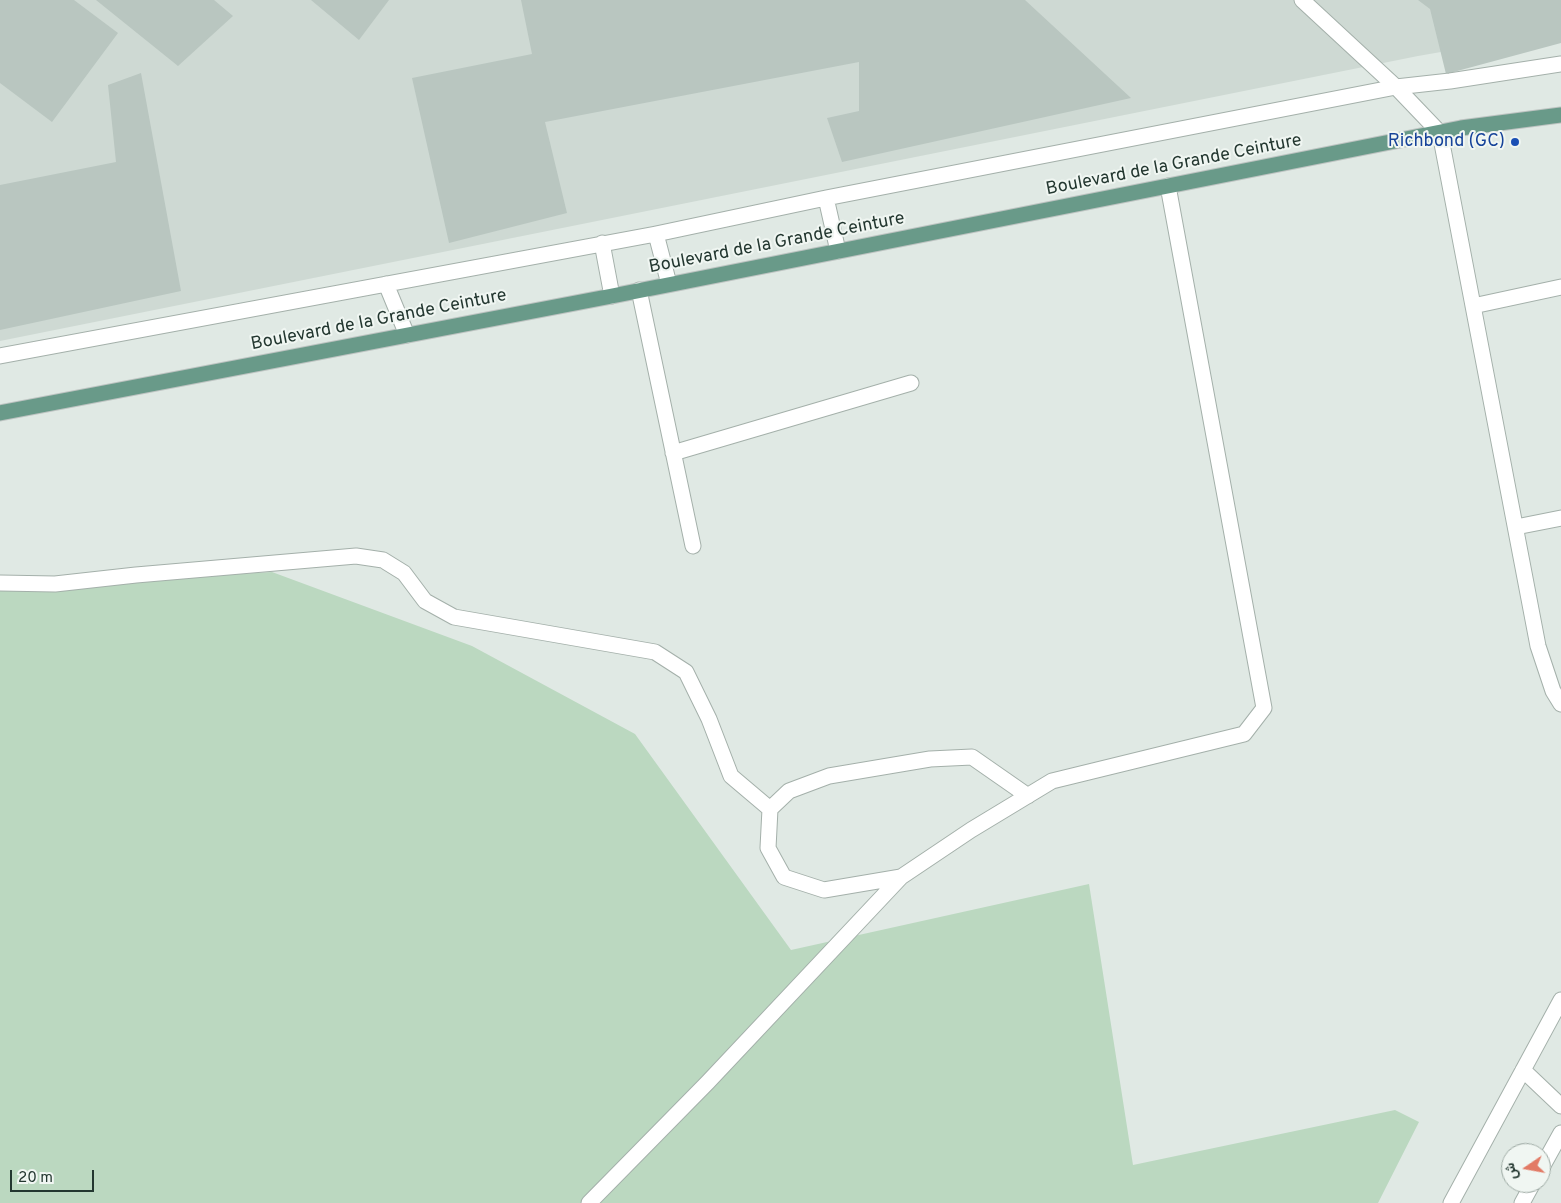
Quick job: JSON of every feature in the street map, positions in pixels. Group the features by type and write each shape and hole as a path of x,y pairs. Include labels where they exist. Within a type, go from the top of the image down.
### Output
{"main road":[{"name":"Boulevard de la Grande Ceinture","path":"0,413 612,296 1440,132 1561,115"}],"street":[{"path":"1302,0 1396,86 1440,132 1538,646 1553,691 1561,704"},
{"path":"0,356 656,234 826,198 1396,86 1450,81 1561,64"},
{"path":"588,1203 708,1082 901,877 971,830 1052,781 1244,734 1264,708 1168,186"},
{"path":"826,198 838,251"},
{"path":"656,234 669,284"},
{"path":"602,243 612,296"},
{"path":"386,284 407,335"},
{"path":"1473,306 1561,287"},
{"path":"639,290 693,546"},
{"path":"673,453 911,383"},
{"path":"1516,527 1561,518"},
{"path":"0,583 55,584 356,556 383,560 404,573 425,600 454,617 655,652 686,672 709,719 731,776 770,809"},
{"path":"901,877 824,890 784,877 768,848 770,809 789,791 829,776 930,759 972,757 1028,796"},
{"path":"1450,1203 1561,1000"},
{"path":"1524,1070 1561,1106"},
{"path":"1551,1151 1561,1133"}],"shaded area":[{"path":"0,0 1561,0 1561,31 1418,56 0,341"}],"green space":[{"path":"272,572 472,646 635,734 791,950 1089,884 1133,1165 1395,1110 1419,1122 1378,1203 0,1203 0,588"}],"building":[{"path":"0,0 74,0 118,33 52,122 0,83"},
{"path":"96,0 214,0 233,16 178,66"},
{"path":"311,0 389,0 359,40"},
{"path":"521,0 1025,0 1131,98 842,162 827,118 859,111 859,62 545,122 567,213 449,243 412,78 532,54"},
{"path":"1418,0 1561,0 1561,43 1446,74 1430,9"},
{"path":"141,73 181,291 0,330 0,185 116,162 108,85"}],"place":[{"name":"Richbond (GC)","path":"1515,142"}]}
